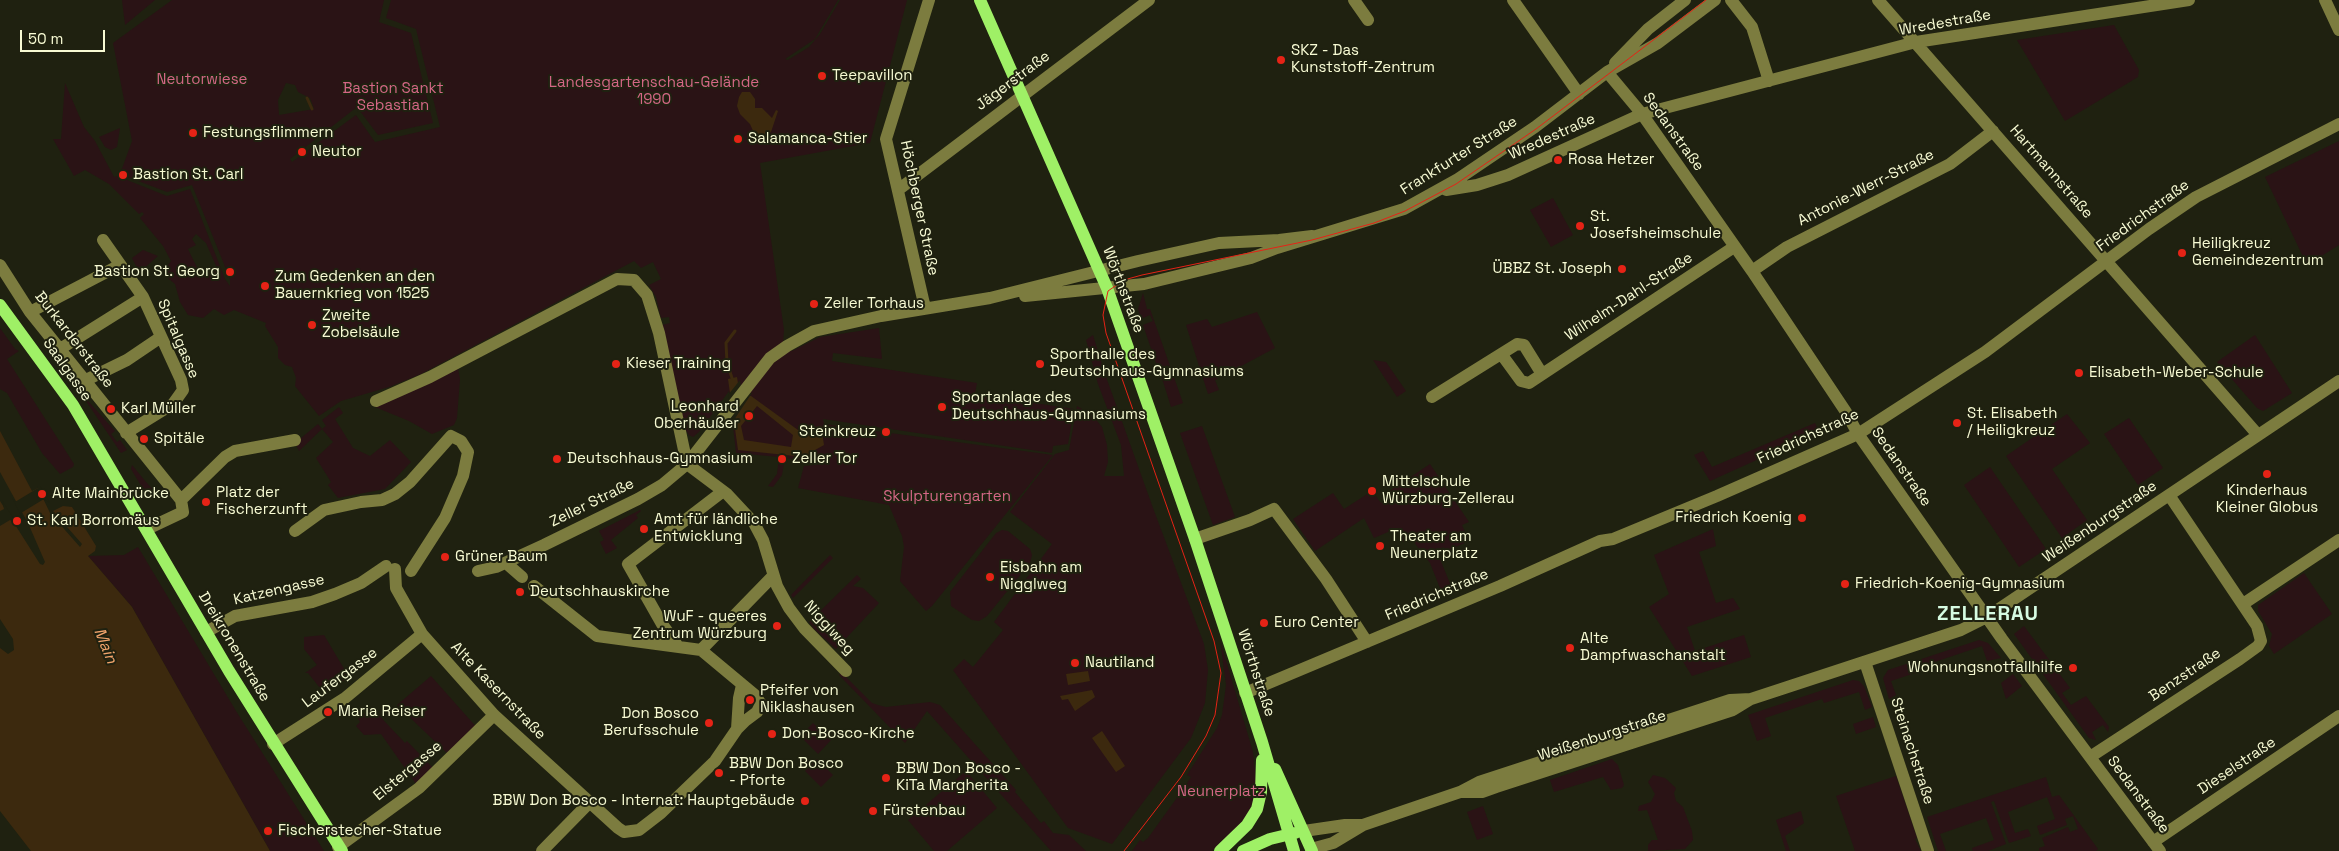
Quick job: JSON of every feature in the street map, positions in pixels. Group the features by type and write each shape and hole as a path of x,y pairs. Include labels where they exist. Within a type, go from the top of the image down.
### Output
{"main road":[{"name":"Wörthstraße","path":"980,0 1107,288 1195,539 1262,742 1294,851"},
{"name":"Saalgasse","path":"0,305 72,405 104,457"},
{"name":"Dreikronenstraße","path":"104,457 273,744 340,849"},
{"name":"Wörthstraße","path":"1262,742 1304,831 1308,850"},
{"path":"1220,851 1251,820 1259,804 1262,742"},
{"path":"1243,851 1288,834 1304,831"}],"street":[{"name":"Höchberger Straße","path":"925,308 886,139 929,0"},
{"name":"Jägerstraße","path":"898,190 1022,94 1149,0"},
{"path":"1354,0 1368,20"},
{"path":"1513,0 1579,94"},
{"name":"Frankfurter Straße","path":"990,298 1050,295 1144,284 1251,258 1312,236 1381,217 1434,194 1535,127 1607,72 1648,29 1685,0"},
{"name":"Frankfurter Straße","path":"1607,72 1658,43 1715,0"},
{"path":"1731,0 1752,27 1769,81"},
{"name":"Hartmannstraße","path":"1878,0 2108,261 2258,435"},
{"name":"Wredestraße","path":"1434,194 1508,175 1642,114 1916,42 2189,0"},
{"path":"2326,0 2339,30"},
{"name":"Sedanstraße","path":"1607,72 1642,114 1752,271 1846,412 1858,434 1988,617 2156,847"},
{"name":"Friedrichstraße","path":"1245,693 1600,541 1613,539 1717,496 1858,434 1985,352 2149,229 2196,197 2339,124"},
{"name":"Antonie-Werr-Straße","path":"1752,271 1787,247 1950,164 1993,131"},
{"name":"Frankfurter Straße","path":"925,308 990,298 1219,243 1312,236"},
{"name":"Spitalgasse","path":"103,240 143,298 181,380 183,390 173,404 126,433"},
{"name":"Wilhelm-Dahl-Straße","path":"1502,355 1521,381 1529,383 1734,247"},
{"name":"Burkarderstraße","path":"0,265 30,312 126,433"},
{"path":"30,312 120,265"},
{"path":"376,401 430,377 617,278 634,280 647,295 659,333 687,464"},
{"path":"60,349 143,298"},
{"name":"Zeller Straße","path":"478,571 506,562 638,500 667,480 687,464 764,365 787,346 826,328 925,308"},
{"path":"84,380 127,360 161,337"},
{"path":"1432,397 1517,344 1524,345 1542,374"},
{"name":"Weißenburgstraße","path":"1308,850 1333,844 1362,825 1460,792 1482,792 1556,768 1733,710 1751,699 1961,630 1988,617 2339,381"},
{"path":"126,433 182,506"},
{"path":"295,531 324,510 360,502 382,500 395,494 410,482 451,436 461,441 468,452 463,476 445,518 411,571"},
{"path":"147,529 182,506 225,457 235,451 295,440"},
{"name":"Nigglweg","path":"687,464 742,508 754,523 763,540 773,576 795,616 846,671"},
{"path":"677,645 662,624 628,564 722,492"},
{"name":"Benzstraße","path":"2090,758 2258,646 2261,634 2243,604 2169,495"},
{"path":"1195,539 1250,520 1274,509 1326,579 1367,642"},
{"path":"2243,604 2339,540"},
{"path":"506,562 522,577"},
{"name":"Katzengasse","path":"206,632 235,616 312,602 335,594 390,568"},
{"name":"Alte Kasernstraße","path":"390,568 396,588 422,634 494,715 624,832 631,832 646,825 690,786 717,759 737,729"},
{"path":"701,650 773,576"},
{"path":"534,586 597,636 677,645 701,650 755,695 761,704 757,712 737,729"},
{"name":"Laufergasse","path":"273,744 345,698 422,634"},
{"name":"Steinachstraße","path":"1865,662 1928,851"},
{"path":"737,729 739,698 742,685"},
{"name":"Elstergasse","path":"340,849 419,788 494,715"},
{"name":"Dieselstraße","path":"2156,847 2339,716"},
{"path":"542,851 590,802"},
{"name":"Weißenburgstraße","path":"1304,831 1345,825 1362,825"}],"green space":[{"path":"122,0 155,0 125,25"},
{"path":"172,0 384,0 379,22 411,33 433,123 378,135 357,107 290,159 292,162 356,115 375,142 440,127 416,29 386,18 391,0 838,0 815,39 785,59 788,60 809,47 820,34 840,0 907,0 870,143 760,163 784,330 783,342 792,351 820,337 879,328 882,359 833,353 832,361 977,383 975,394 1074,409 1068,444 1053,446 1052,453 823,419 824,424 1053,455 926,611 900,581 904,547 902,536 889,505 798,488 804,466 826,464 785,458 782,475 773,487 768,486 777,474 779,457 736,453 729,391 699,432 693,437 689,435 685,429 662,325 670,323 669,317 661,318 656,297 649,285 661,279 653,262 641,268 634,261 421,374 389,387 341,401 319,416 295,386 296,378 292,367 285,365 278,358 278,347 265,326 266,323 234,310 224,315 214,309 203,318 188,315 180,302 175,284 169,279 166,268 171,261 163,246 140,218 144,214 142,212 139,214 109,184 85,170 74,176 53,139 61,139 65,83 84,127 95,141 114,177 117,176 167,196 190,189 225,279 230,286 230,279 192,185 167,192 120,174 132,141 113,43","holes":["286,83 295,85 298,92 310,98 314,109 279,115 278,100","196,234 206,243 217,268 201,276 188,249 196,245 192,239"]},
{"path":"2114,25 2139,70 2138,77 2065,121 2017,40"},
{"path":"120,128 117,147 111,150 105,147 99,137"},
{"path":"2339,141 2339,245 2307,265 2265,177"},
{"path":"1553,198 1573,235 1551,247 1530,210"},
{"path":"143,250 158,256 142,270 136,266 132,258"},
{"path":"1143,293 1147,309 1150,309 1183,403 1171,407 1161,375 1169,371 1168,365 1158,369 1143,325 1153,321 1150,315 1141,319 1138,309"},
{"path":"1257,312 1275,348 1215,380 1219,390 1208,394 1186,325 1207,319 1212,327"},
{"path":"0,328 15,349 19,351 7,359 74,464 73,467 60,474 42,453 7,393 0,389"},
{"name":"Nautiland","path":"1093,335 1153,508 1204,644 1208,670 1205,703 1191,738 1112,844 1068,828 953,670 964,659 973,667 1003,630 994,622 1052,544 1010,512 1055,454 1069,450 1077,406 1092,415 1102,427 1107,445 1108,462 1104,476 1124,476 1121,445 1098,384 1086,340"},
{"path":"2255,335 2292,393 2263,411 2257,408 2217,362"},
{"path":"1373,360 1386,362 1406,391 1397,397"},
{"path":"458,368 460,379 457,418 454,425 432,434 409,421 375,407"},
{"path":"80,392 115,431 111,434 117,442 120,440 127,450 121,453"},
{"path":"339,407 343,413 335,419 353,448 370,456 390,440 411,462 385,489 338,498 328,485 331,482 316,458 333,442 322,429 326,426 322,420"},
{"path":"2067,414 2090,443 2052,469 2087,520 2062,538 2006,456"},
{"path":"2129,418 2163,468 2138,485 2104,434"},
{"path":"1815,423 1819,432 1710,481 1694,455 1703,451 1712,467"},
{"path":"318,424 322,429 299,451 295,443"},
{"path":"1202,426 1235,517 1213,525 1180,433"},
{"path":"1430,464 1469,522 1462,525 1469,541 1447,551 1443,547 1437,552 1452,588 1442,593 1430,563 1410,537 1403,542 1395,529 1374,538 1364,518 1315,551 1293,519 1333,493 1344,509 1372,491 1381,503 1391,496 1388,492"},
{"path":"132,465 158,495 147,491 140,484 131,469"},
{"path":"1990,467 2046,549 2019,567 1964,485"},
{"path":"640,510 636,515 638,518 611,540 617,548 606,554 600,542 604,540 599,531"},
{"path":"1713,529 1716,546 1699,552 1716,603 1733,598 1740,609 1687,627 1695,651 1744,635 1751,657 1692,676 1649,607 1669,594 1654,555"},
{"name":"Eisbahn am Nigglweg","path":"1002,530 1008,531 1030,549 1032,555 1030,563 987,616 979,621 972,620 951,606 950,592 996,533"},
{"path":"138,547 236,711 324,851 270,851 132,607 88,556 124,555"},
{"path":"830,555 833,558 793,598 791,595"},
{"path":"2304,573 2332,614 2274,654 2269,646 2272,634 2258,611 2258,605"},
{"path":"857,575 861,579 853,586 863,588 879,603 836,649 812,627 817,625 812,626 809,622"},
{"path":"2024,626 2070,688 2062,693 2071,705 2086,696 2109,727 2108,732 2103,725 2092,732 2096,740 2089,738 2014,634"},
{"path":"324,635 349,677 340,683 335,679 320,688 308,673 305,673 317,665 304,649 304,637"},
{"name":"Neunerplatz","path":"1220,640 1253,752 1256,780 1252,807 1241,824 1212,851 1132,851 1140,840 1143,842 1148,838 1184,788 1191,777 1187,775 1217,728 1222,715 1226,685"},
{"path":"1979,640 1988,643 2001,658 1987,661 1982,646 1923,666 1924,670 1891,681 1896,695 1889,699 1883,678 1888,670"},
{"path":"842,673 872,703 878,705 886,707 930,702 940,705 1016,790 1015,792 1041,823 1044,821 1053,833 1069,835 1086,851 1051,851 927,711 905,743 839,675"},
{"path":"2013,674 2022,686 2006,699 2001,683"},
{"path":"431,676 479,730 451,757 397,705"},
{"path":"1853,680 1859,681 1864,686 1872,707 1865,710 1859,692 1824,703 1822,699 1765,718 1771,736 1757,741 1748,715"},
{"path":"372,708 405,743 407,741 436,771 416,784 381,734 364,735 356,726 360,722 358,718"},
{"path":"1873,717 1876,727 1856,734 1853,724"},
{"path":"813,723 831,740 818,754 800,736"},
{"path":"817,759 833,775 821,787 805,771"},
{"path":"1612,759 1618,765 1624,785 1622,788 1611,790 1603,777 1554,792 1550,780"},
{"path":"966,771 997,808 947,851 934,851 908,820"},
{"path":"1653,775 1665,778 1676,788 1674,793 1676,801 1683,807 1692,831 1693,840 1685,849 1648,851 1648,845 1652,840 1658,840 1647,810 1638,811 1639,806 1651,802 1655,794 1648,782"},
{"path":"1896,776 1917,838 1915,839 1921,851 1855,851 1836,796"},
{"path":"2046,777 2052,797 2059,795 2098,849 2096,851 2039,851 2039,848 2045,846 2042,838 2068,827 2070,832 2078,829 2073,816 2065,819 2067,825 2040,835 2037,826 2055,819 2047,797 2008,812 2015,833 2028,829 2031,836 2009,843 1994,801 1991,802 2006,844 1988,851 1973,851 1972,848 1994,840 1986,818 1940,834 1946,851 1938,851 1927,817"},
{"path":"1483,806 1493,834 1477,840 1467,812"},
{"path":"1801,811 1804,823 1785,836 1790,851 1786,851 1776,820"}],"water":[{"path":"742,92 750,92 755,99 755,108 762,108 772,118 776,110 778,111 771,132 765,136 759,136 754,133 750,124 740,114 737,106"},
{"path":"737,377 740,396 751,396 798,430 821,426 824,445 815,450 814,458 738,450 728,379","holes":["757,406 793,435 791,447 744,440 741,426"]},
{"name":"Main","path":"0,431 32,491 38,488 50,513 80,547 82,544 53,511 63,506 72,507 96,546 95,551 88,556 132,607 270,851 31,851 0,811 0,648 8,654 14,650 13,639 0,619 0,501 40,564 43,565 45,562 28,523 0,472"},
{"path":"1088,671 1090,681 1068,685 1066,674"},
{"path":"1092,690 1095,697 1075,711 1068,699 1062,700 1060,696"},
{"path":"1102,731 1125,766 1116,772 1092,738"}],"pier":[{"path":"740,380 742,394 752,393 732,423 728,395"},
{"path":"37,486 40,486 50,503 44,499 21,513 23,519 12,498 15,502 38,488"},
{"path":"2,500 16,524 10,520 0,526 0,511 4,509"}],"waterway":[{"path":"307,98 312,109"},
{"path":"732,378 727,363 726,343 735,331"}],"tram line":[{"path":"1124,851 1181,777 1206,736 1215,715 1221,673 1214,641 1106,333 1103,315 1108,291 1124,280 1142,275 1312,240 1374,223 1405,211 1456,184 1536,129 1706,0"}],"place":[{"name":"SKZ - Das Kunststoff-Zentrum","path":"1281,60"},
{"name":"Teepavillon","path":"822,76"},
{"name":"Festungsflimmern","path":"193,133"},
{"name":"Salamanca-Stier","path":"738,139"},
{"name":"Neutor","path":"302,152"},
{"name":"Rosa Hetzer","path":"1558,160"},
{"name":"Bastion St. Carl","path":"123,175"},
{"name":"St. Josefsheimschule","path":"1580,226"},
{"name":"Heiligkreuz Gemeindezentrum","path":"2182,253"},
{"name":"ÜBBZ St. Joseph","path":"1622,269"},
{"name":"Bastion St. Georg","path":"230,272"},
{"name":"Zum Gedenken an den Bauernkrieg von 1525","path":"265,286"},
{"name":"Zeller Torhaus","path":"814,304"},
{"name":"Zweite Zobelsäule","path":"312,325"},
{"name":"Kieser Training","path":"616,364"},
{"name":"Sporthalle des Deutschhaus-Gymnasiums","path":"1040,364"},
{"name":"Elisabeth-Weber-Schule","path":"2079,373"},
{"name":"Sportanlage des Deutschhaus-Gymnasiums","path":"942,407"},
{"name":"Karl Müller","path":"111,409"},
{"name":"Leonhard Oberhäußer","path":"749,416"},
{"name":"St. Elisabeth / Heiligkreuz","path":"1957,423"},
{"name":"Steinkreuz","path":"886,432"},
{"name":"Spitäle","path":"144,439"},
{"name":"Deutschhaus-Gymnasium","path":"557,459"},
{"name":"Zeller Tor","path":"782,459"},
{"name":"Kinderhaus Kleiner Globus","path":"2267,474"},
{"name":"Mittelschule Würzburg-Zellerau","path":"1372,491"},
{"name":"Alte Mainbrücke","path":"42,494"},
{"name":"Platz der Fischerzunft","path":"206,502"},
{"name":"Friedrich Koenig","path":"1802,518"},
{"name":"St. Karl Borromäus","path":"17,521"},
{"name":"Amt für ländliche Entwicklung","path":"644,529"},
{"name":"Theater am Neunerplatz","path":"1380,546"},
{"name":"Grüner Baum","path":"445,557"},
{"name":"Eisbahn am Nigglweg","path":"990,577"},
{"name":"Friedrich-Koenig-Gymnasium","path":"1845,584"},
{"name":"Deutschhauskirche","path":"520,592"},
{"name":"Euro Center","path":"1264,623"},
{"name":"WuF - queeres Zentrum Würzburg","path":"777,626"},
{"name":"Alte Dampfwaschanstalt","path":"1570,648"},
{"name":"Nautiland","path":"1075,663"},
{"name":"Wohnungsnotfallhilfe","path":"2073,668"},
{"name":"Pfeifer von Niklashausen","path":"750,700"},
{"name":"Maria Reiser","path":"328,712"},
{"name":"Don Bosco Berufsschule","path":"709,723"},
{"name":"Don-Bosco-Kirche","path":"772,734"},
{"name":"BBW Don Bosco - Pforte","path":"719,773"},
{"name":"BBW Don Bosco - KiTa Margherita","path":"886,778"},
{"name":"BBW Don Bosco - Internat: Hauptgebäude","path":"805,801"},
{"name":"Fürstenbau","path":"873,811"},
{"name":"Fischerstecher-Statue","path":"268,831"}],"district":[{"name":"ZELLERAU","path":"1988,615"}],"park label":[{"name":"Neutorwiese","path":"202,80"},
{"name":"Landesgartenschau-Gelände 1990","path":"654,92"},
{"name":"Bastion Sankt Sebastian","path":"393,98"},
{"name":"Skulpturengarten","path":"947,497"}]}
